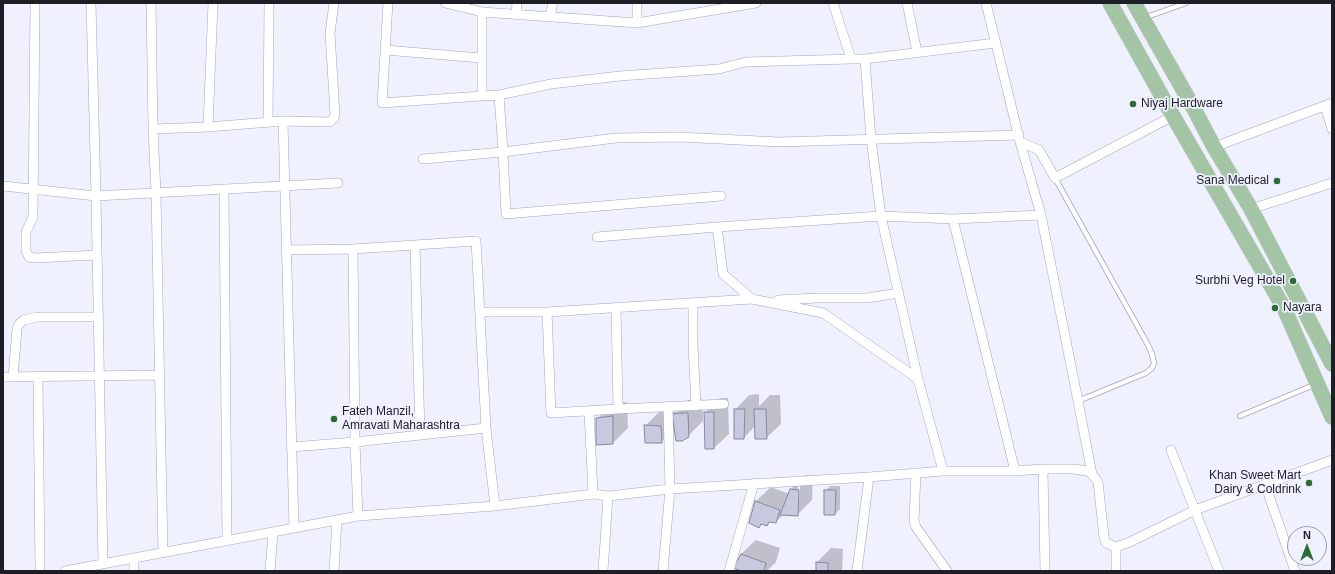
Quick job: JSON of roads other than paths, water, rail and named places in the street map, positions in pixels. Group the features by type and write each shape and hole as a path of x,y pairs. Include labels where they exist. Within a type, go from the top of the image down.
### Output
{"main road":[{"path":"1110,3 1173,116 1284,308 1332,417"},
{"path":"1134,3 1250,209 1332,364"}],"street":[{"path":"35,3 33,217 26,232 26,251 29,257 97,255"},
{"path":"91,3 99,317 103,564"},
{"path":"150,3 156,193 163,553"},
{"path":"208,128 213,3"},
{"path":"268,123 269,3"},
{"path":"153,129 208,128 283,121 330,122 334,118 330,33 334,3"},
{"path":"388,3 382,103 482,96 551,84 620,76 719,69 746,62 866,59 995,43"},
{"path":"445,3 482,12 637,22 717,6 756,3"},
{"path":"516,14 517,3"},
{"path":"550,16 553,3"},
{"path":"637,3 637,22"},
{"path":"833,3 851,59"},
{"path":"907,3 917,52"},
{"path":"986,3 1019,139 1041,215 1092,474 1098,482 1106,544 1116,547 1130,542 1195,510 1332,460"},
{"path":"482,12 482,96"},
{"path":"385,50 481,58"},
{"path":"866,59 871,140 881,216 918,379 943,471"},
{"path":"499,94 506,214 721,196"},
{"path":"1214,147 1329,104 1332,129"},
{"path":"423,158 503,152 616,138 679,137 779,142 1019,139 1039,150 1055,178 1173,116"},
{"path":"283,121 294,528"},
{"path":"3,186 96,196 338,183"},
{"path":"1250,209 1332,183"},
{"path":"224,189 228,541"},
{"path":"596,237 881,216 953,219 1041,215"},
{"path":"953,219 1015,471"},
{"path":"717,227 723,274 752,299"},
{"path":"287,250 353,249 476,241 486,428 495,506"},
{"path":"415,245 420,435"},
{"path":"353,249 355,442 358,516"},
{"path":"769,301 795,299 867,298 899,293"},
{"path":"480,312 547,312 752,299 769,301 823,312 918,379"},
{"path":"693,302 693,344 696,406"},
{"path":"616,307 618,409"},
{"path":"547,312 551,413 724,404"},
{"path":"14,377 17,329 19,324 24,320 37,317 99,317"},
{"path":"3,377 160,374"},
{"path":"38,377 40,571"},
{"path":"664,571 670,489 668,407"},
{"path":"589,411 593,494"},
{"path":"291,447 355,442 486,428"},
{"path":"1171,450 1219,571"},
{"path":"65,571 358,516 495,506 593,494 608,496 670,489 943,471 1015,471 1043,469 1072,470 1092,474"},
{"path":"1043,469 1045,571"},
{"path":"916,473 914,521 916,527 947,571"},
{"path":"856,571 869,477"},
{"path":"729,571 754,483"},
{"path":"1265,484 1295,571"},
{"path":"603,571 608,496"},
{"path":"334,571 337,520"},
{"path":"270,571 273,532"},
{"path":"1116,547 1116,571"},
{"path":"134,558 134,571"}],"lane":[{"path":"1143,19 1186,3"},
{"path":"1055,178 1148,345 1154,363 1152,368 1146,373 1078,401"},
{"path":"1240,416 1317,383"}],"place":[{"name":"Niyaj Hardware","path":"1133,104"},
{"name":"Sana Medical","path":"1277,181"},
{"name":"Surbhi Veg Hotel","path":"1293,281"},
{"name":"Nayara","path":"1275,308"},
{"name":"Fateh Manzil, Amravati Maharashtra","path":"334,419"},
{"name":"Khan Sweet Mart Dairy & Coldrink","path":"1309,483"}]}
